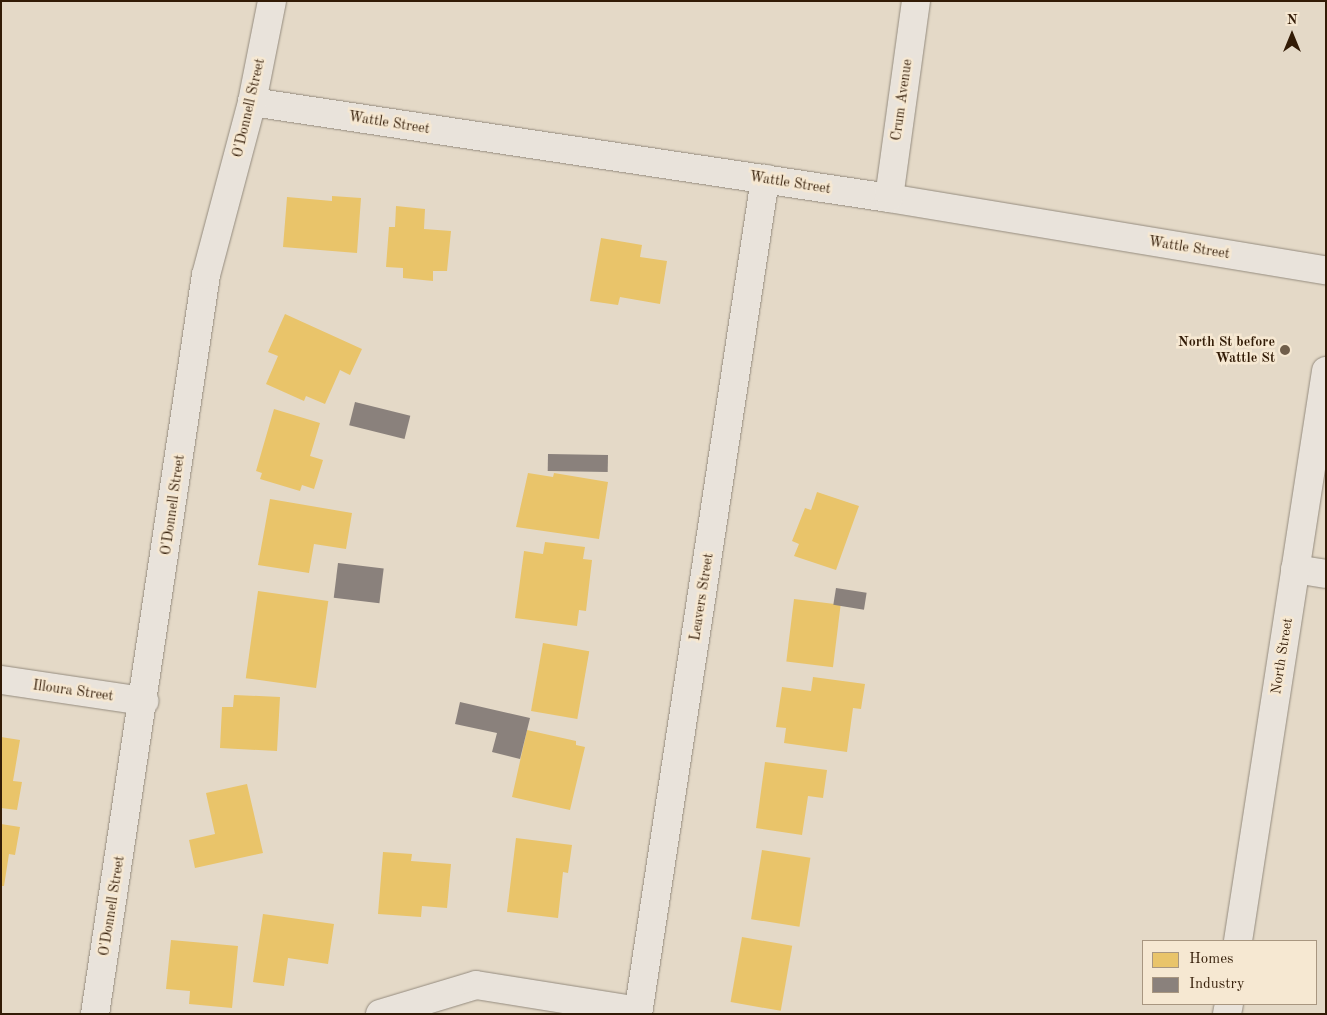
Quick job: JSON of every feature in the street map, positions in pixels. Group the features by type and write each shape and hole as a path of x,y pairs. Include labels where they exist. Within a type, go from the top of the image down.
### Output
{"street":[{"name":"O'Donnell Street","path":"95,1014 144,701 206,275 252,102 272,1"},
{"name":"Crum Avenue","path":"889,198 916,1"},
{"name":"Wattle Street","path":"252,102 889,198 1326,270"},
{"name":"Leavers Street","path":"638,1012 766,179"},
{"name":"North Street","path":"1238,940 1326,371"},
{"path":"1295,569 1326,574"},
{"name":"Illoura Street","path":"1,680 144,701"},
{"path":"380,1014 476,985 638,1012"}],"building: Homes":[{"path":"332,196 361,198 357,253 283,247 287,197 332,201"},
{"path":"396,206 425,209 424,229 451,231 447,271 433,271 433,281 403,278 403,268 386,267 389,227 395,227"},
{"path":"601,238 642,245 640,257 667,261 660,304 620,297 618,305 590,301"},
{"path":"285,314 362,349 350,375 340,370 325,404 306,396 304,401 266,384 278,356 268,352"},
{"path":"274,409 320,423 310,456 323,460 314,489 302,485 300,491 260,479 262,473 256,471"},
{"path":"528,473 553,477 554,473 608,482 599,539 516,527"},
{"path":"817,492 859,506 836,570 794,556 799,544 792,541 805,508 811,510"},
{"path":"270,499 352,513 346,549 314,544 309,573 258,565"},
{"path":"545,542 585,547 583,559 592,560 586,611 579,610 577,626 515,618 524,551 543,554"},
{"path":"258,591 328,601 316,688 246,678"},
{"path":"794,599 841,605 833,667 786,662"},
{"path":"543,643 589,651 577,719 531,711"},
{"path":"813,677 865,684 861,709 853,708 847,752 784,743 786,728 776,727 782,687 811,691"},
{"path":"234,695 280,697 277,751 220,748 222,707 233,707"},
{"path":"527,730 576,741 576,745 585,747 570,810 512,797"},
{"path":"1,737 20,740 13,781 22,782 17,810 1,808"},
{"path":"765,762 827,770 823,798 808,796 802,835 756,828"},
{"path":"247,784 263,853 195,868 189,840 215,834 206,793"},
{"path":"1,824 20,827 15,855 9,854 4,886 1,886"},
{"path":"516,838 572,845 568,873 563,872 558,918 507,912"},
{"path":"762,850 810,858 799,927 751,919"},
{"path":"383,852 412,854 411,861 451,864 447,908 422,906 421,917 378,914"},
{"path":"263,914 334,924 328,964 288,958 284,986 253,982"},
{"path":"742,937 792,946 781,1011 731,1002"},
{"path":"171,940 238,946 232,1008 189,1004 190,991 166,989"}],"building: Industry":[{"path":"355,402 410,416 405,439 349,425"},
{"path":"548,454 608,455 608,472 548,471"},
{"path":"338,563 384,569 379,603 334,598"},
{"path":"836,588 867,593 864,610 833,605"},
{"path":"460,702 530,718 520,759 492,752 497,733 455,724"}],"place":[{"name":"North St before Wattle St","path":"1285,350"}]}
